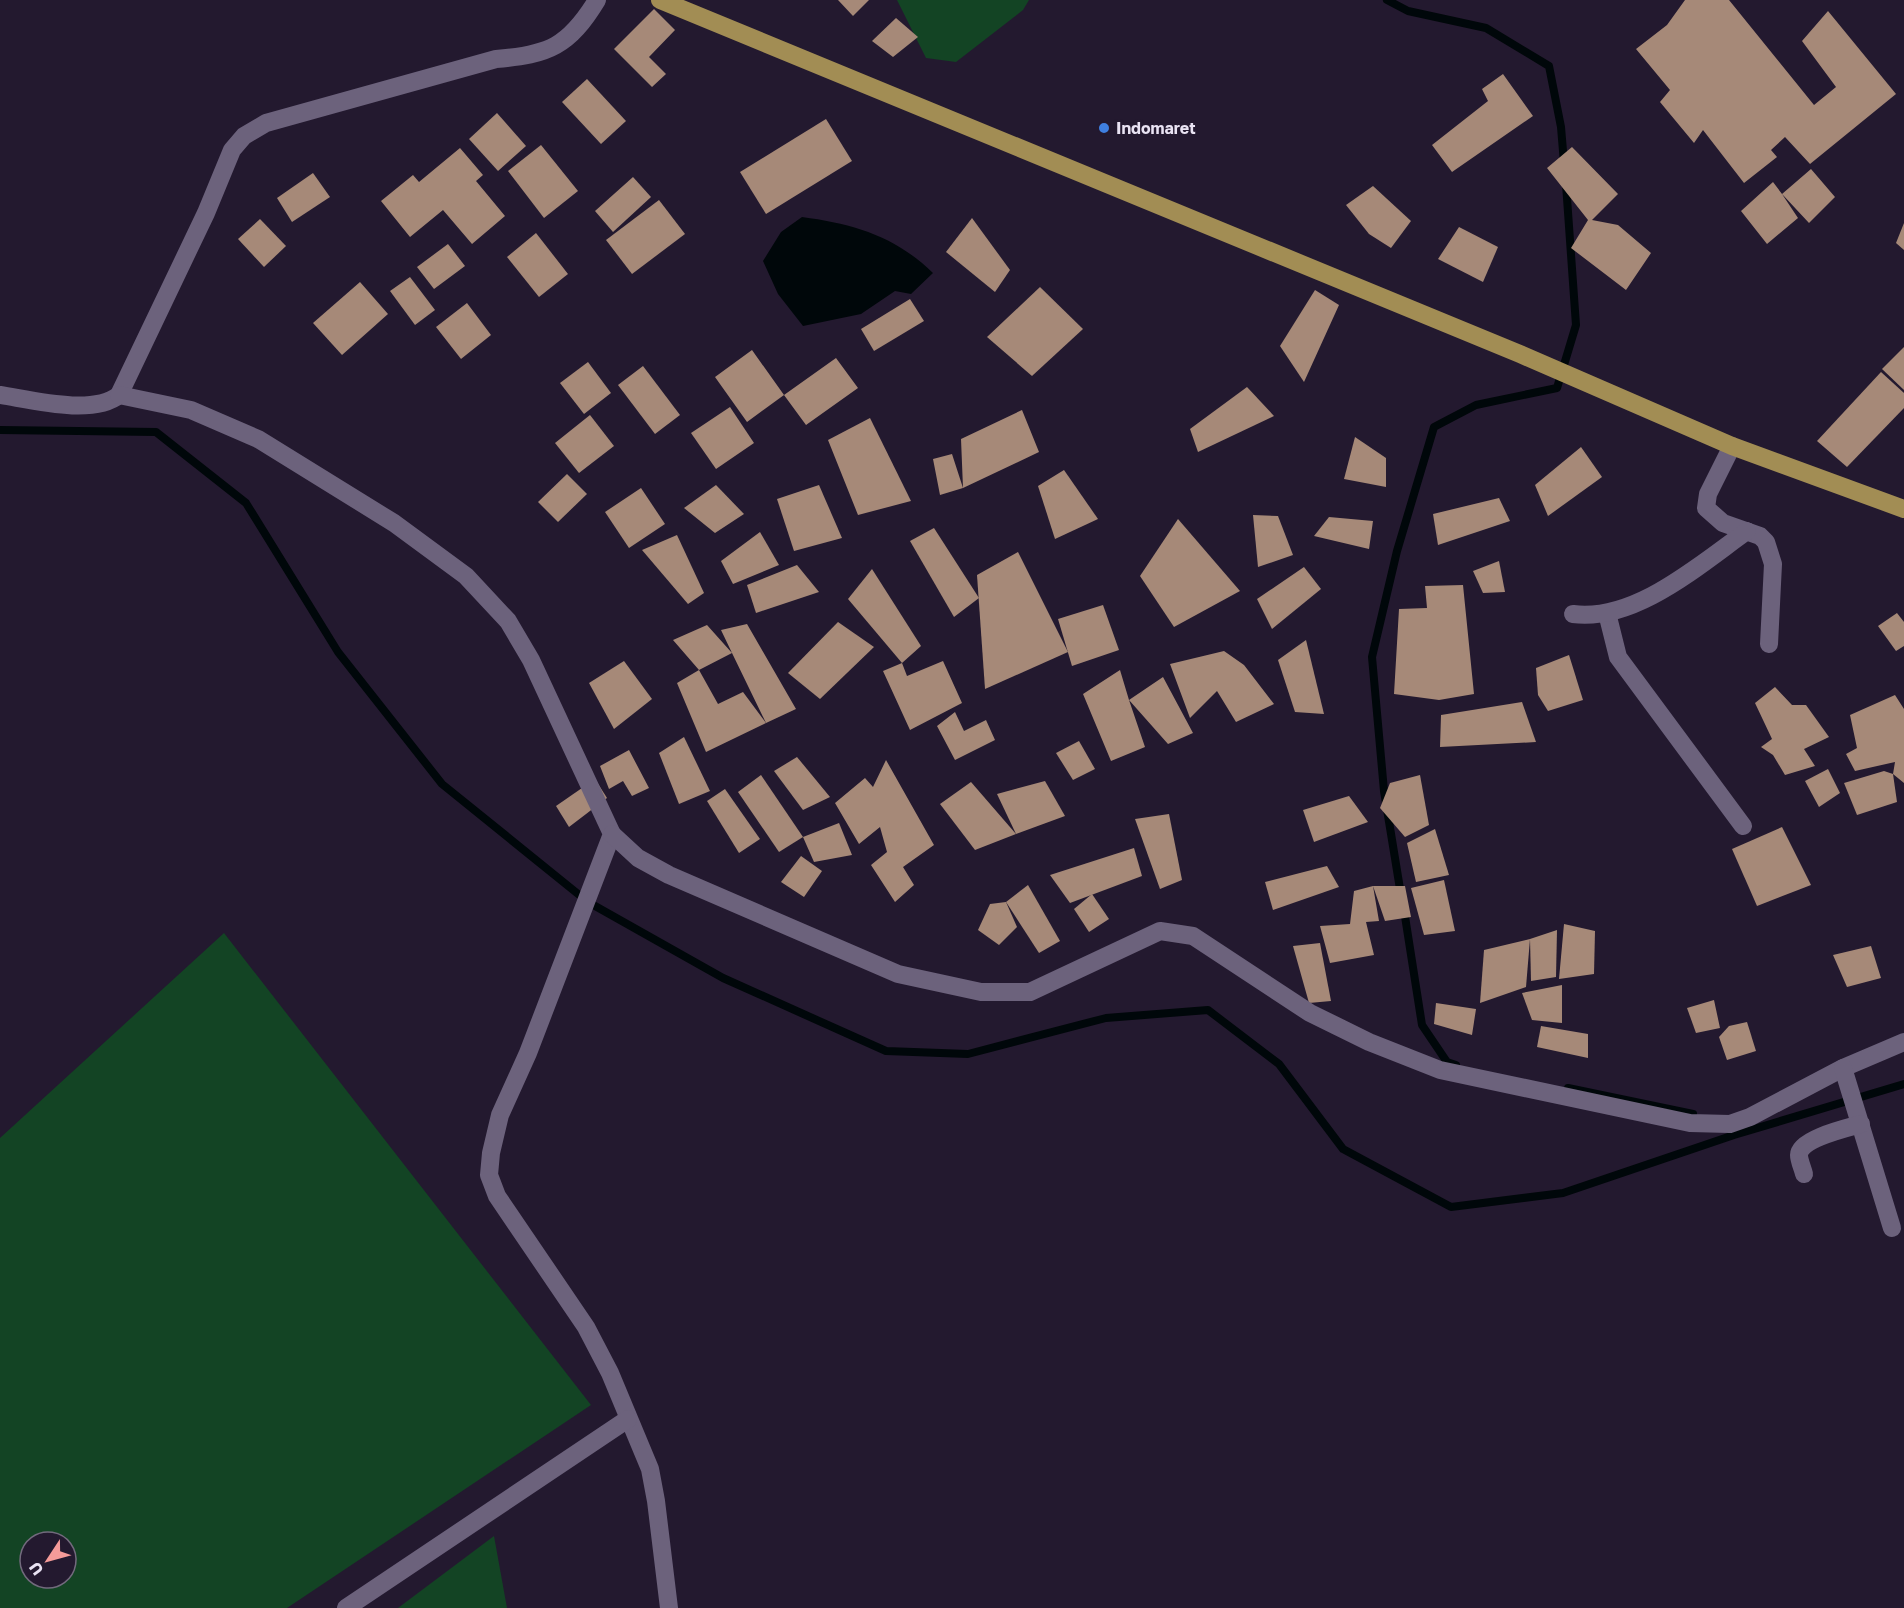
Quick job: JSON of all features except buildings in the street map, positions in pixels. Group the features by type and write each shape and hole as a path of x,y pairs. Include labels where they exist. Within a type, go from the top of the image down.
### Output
{"main road":[{"path":"660,0 1520,354 1732,446 1904,509"}],"street":[{"path":"0,395 94,405 112,400 119,394 206,213 232,150 244,136 266,123 496,59 539,53 557,46 580,27 597,0"},
{"path":"119,394 191,410 258,439 394,523 466,576 508,621 531,660 612,834 638,858 824,944 898,974 981,992 1030,992 1160,931 1193,936 1310,1013 1369,1042 1440,1070 1689,1123 1730,1124 1750,1117 1846,1076 1904,1042"},
{"path":"1732,446 1708,494 1706,508 1723,523 1760,536 1766,542 1773,564 1769,644"},
{"path":"1573,614 1591,617 1647,597 1683,576 1747,531"},
{"path":"1607,613 1618,657 1743,826"},
{"path":"612,834 528,1053 500,1115 491,1153 489,1175 497,1196 586,1327 610,1373 650,1469 669,1608"},
{"path":"1846,1076 1892,1228"},
{"path":"1804,1174 1799,1155 1802,1148 1818,1138 1859,1121"},
{"path":"346,1608 628,1419"}],"green space":[{"path":"897,0 1029,0 1023,10 956,62 926,58"},
{"path":"224,933 591,1405 287,1608 0,1608 0,1138"},
{"path":"494,1536 507,1608 398,1608"}],"shaded area":[{"path":"802,217 856,228 873,234 904,250 933,273 911,294 895,291 861,314 803,326 778,294 763,261 781,232"}],"waterway":[{"path":"1387,0 1408,11 1486,28 1549,66 1561,127 1564,163"},
{"path":"1401,895 1384,791 1372,657 1397,551 1434,427 1476,405 1557,388 1576,325 1566,184"},
{"path":"0,430 156,432 246,503 338,652 442,784 588,902 723,978 886,1051 968,1054 1106,1018 1208,1010 1279,1064 1343,1149 1451,1207 1563,1193 1734,1135 1904,1084"},
{"path":"1404,910 1422,1025 1447,1062 1456,1065"},
{"path":"1568,1088 1693,1114"}],"place":[{"name":"Indomaret","path":"1104,128"}]}
